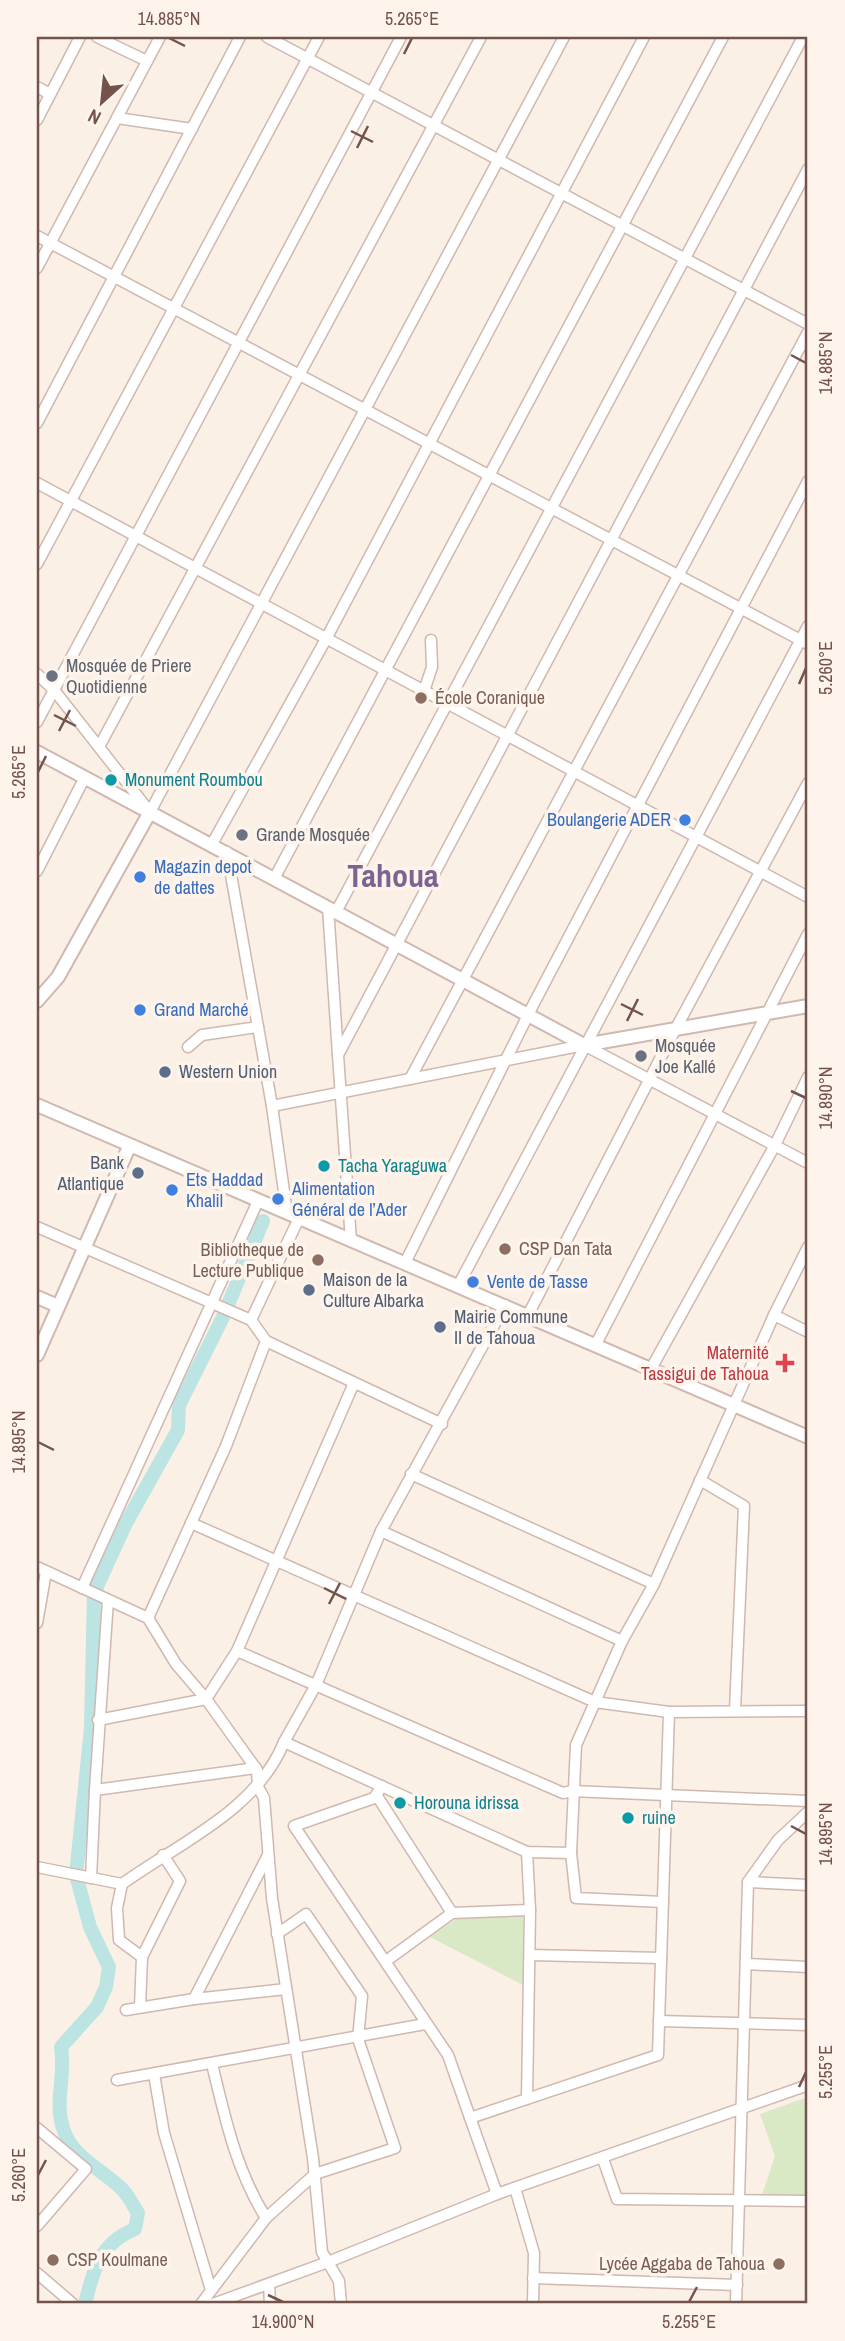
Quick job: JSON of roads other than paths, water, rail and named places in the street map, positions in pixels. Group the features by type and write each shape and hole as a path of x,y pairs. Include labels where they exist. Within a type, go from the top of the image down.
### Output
{"street":[{"path":"37,120 80,37"},
{"path":"97,37 147,61"},
{"path":"37,268 160,37"},
{"path":"37,423 240,37"},
{"path":"267,37 808,324"},
{"path":"37,565 319,37"},
{"path":"37,722 401,37"},
{"path":"99,747 436,126 481,37"},
{"path":"37,1002 58,977 150,812 564,37"},
{"path":"212,844 326,639 644,37"},
{"path":"274,879 723,37"},
{"path":"351,1241 339,1093 332,910 447,702 803,37"},
{"path":"37,87 50,94"},
{"path":"117,118 192,129"},
{"path":"338,1055 808,169"},
{"path":"37,236 805,642"},
{"path":"410,1079 808,332"},
{"path":"405,1263 527,1016 808,481"},
{"path":"37,483 808,897"},
{"path":"458,1286 584,1045 805,642 808,626"},
{"path":"424,691 432,667 431,639"},
{"path":"37,674 54,690 150,812"},
{"path":"37,752 228,852 527,1016 808,1163"},
{"path":"37,871 85,778"},
{"path":"528,1315 675,1030 808,783"},
{"path":"228,852 293,1216 251,1320"},
{"path":"596,1344 769,1014 808,934"},
{"path":"272,1106 584,1045 808,1006"},
{"path":"188,1047 202,1035 258,1027"},
{"path":"652,1367 775,1145 808,1077"},
{"path":"37,1105 129,1147 652,1367 808,1437"},
{"path":"37,1355 129,1147"},
{"path":"82,1588 258,1201"},
{"path":"37,1227 251,1320 266,1342 442,1424"},
{"path":"663,1902 576,1898 571,1853 576,1745 622,1641 654,1584 774,1315 808,1247"},
{"path":"37,1297 58,1306"},
{"path":"142,1957 119,1940 117,1908 122,1884 195,1836 258,1787 275,1765 316,1685 381,1531 505,1305"},
{"path":"774,1315 808,1332"},
{"path":"148,1618 191,1523 266,1342"},
{"path":"98,1720 206,1699 237,1651 274,1559 354,1383"},
{"path":"411,1474 654,1584"},
{"path":"700,1480 744,1506 735,1710"},
{"path":"191,1523 595,1702 669,1712 808,1712"},
{"path":"381,1531 622,1641"},
{"path":"37,1623 42,1569 148,1618 176,1664 206,1699 256,1768 258,1787 264,1798 277,1934 315,2174 322,2252 339,2281 341,2304"},
{"path":"91,1878 98,1720 108,1600"},
{"path":"237,1651 563,1793 572,1791 808,1801"},
{"path":"470,2118 658,2055 669,1712"},
{"path":"285,1742 380,1791 527,1852 571,1853"},
{"path":"95,1790 256,1768"},
{"path":"380,1791 289,1827 386,1961 425,2024 448,2055 497,2194"},
{"path":"380,1791 452,1913"},
{"path":"736,2304 748,1882 778,1840 808,1812"},
{"path":"527,1852 530,1910 527,2099"},
{"path":"139,2007 142,1957 180,1881 163,1855"},
{"path":"194,2000 268,1855"},
{"path":"37,1867 122,1884"},
{"path":"748,1882 808,1885"},
{"path":"386,1961 452,1913 530,1910"},
{"path":"201,2304 266,2218 315,2174 396,2148 358,2039 362,1996 306,1914 277,1934"},
{"path":"530,1955 661,1958"},
{"path":"746,1964 808,1967"},
{"path":"126,2010 286,1989"},
{"path":"659,2021 808,2025"},
{"path":"117,2080 358,2039 425,2024"},
{"path":"212,2064 236,2161 248,2190 266,2218"},
{"path":"154,2074 164,2133 211,2290"},
{"path":"213,2304 328,2262 497,2194 808,2085"},
{"path":"37,2129 86,2169 37,2226"},
{"path":"603,2159 617,2199 808,2201"},
{"path":"515,2188 534,2253 533,2304"},
{"path":"37,2273 73,2304"},
{"path":"533,2278 737,2286"},
{"path":"270,2284 270,2304"}],"waterway":[{"path":"85,2304 100,2259 114,2242 135,2229 138,2213 123,2190 73,2147 63,2128 60,2108 61,2047 97,2007 106,1987 109,1967 90,1927 76,1875 91,1728 94,1593 125,1525 178,1430 179,1405 222,1319 263,1221"}],"place":[{"name":"Mosquée de Priere Quotidienne","path":"52,676"},
{"name":"École Coranique","path":"421,698"},
{"name":"Monument Roumbou","path":"111,780"},
{"name":"Boulangerie ADER","path":"685,820"},
{"name":"Grande Mosquée","path":"242,835"},
{"name":"Magazin depot de dattes","path":"140,877"},
{"name":"Grand Marché","path":"140,1010"},
{"name":"Mosquée Joe Kallé","path":"641,1056"},
{"name":"Western Union","path":"165,1072"},
{"name":"Tacha Yaraguwa","path":"324,1166"},
{"name":"Bank Atlantique","path":"138,1173"},
{"name":"Ets Haddad Khalil","path":"172,1190"},
{"name":"Alimentation Général de l’Ader","path":"278,1199"},
{"name":"CSP Dan Tata","path":"505,1249"},
{"name":"Bibliotheque de Lecture Publique","path":"318,1260"},
{"name":"Vente de Tasse","path":"473,1282"},
{"name":"Maison de la Culture Albarka","path":"309,1290"},
{"name":"Mairie Commune II de Tahoua","path":"440,1327"},
{"name":"Maternité Tassigui de Tahoua","path":"785,1363"},
{"name":"Horouna idrissa","path":"400,1803"},
{"name":"ruine","path":"628,1818"},
{"name":"CSP Koulmane","path":"53,2260"},
{"name":"Lycée Aggaba de Tahoua","path":"779,2264"}],"district":[{"name":"Tahoua","path":"393,876"}]}
